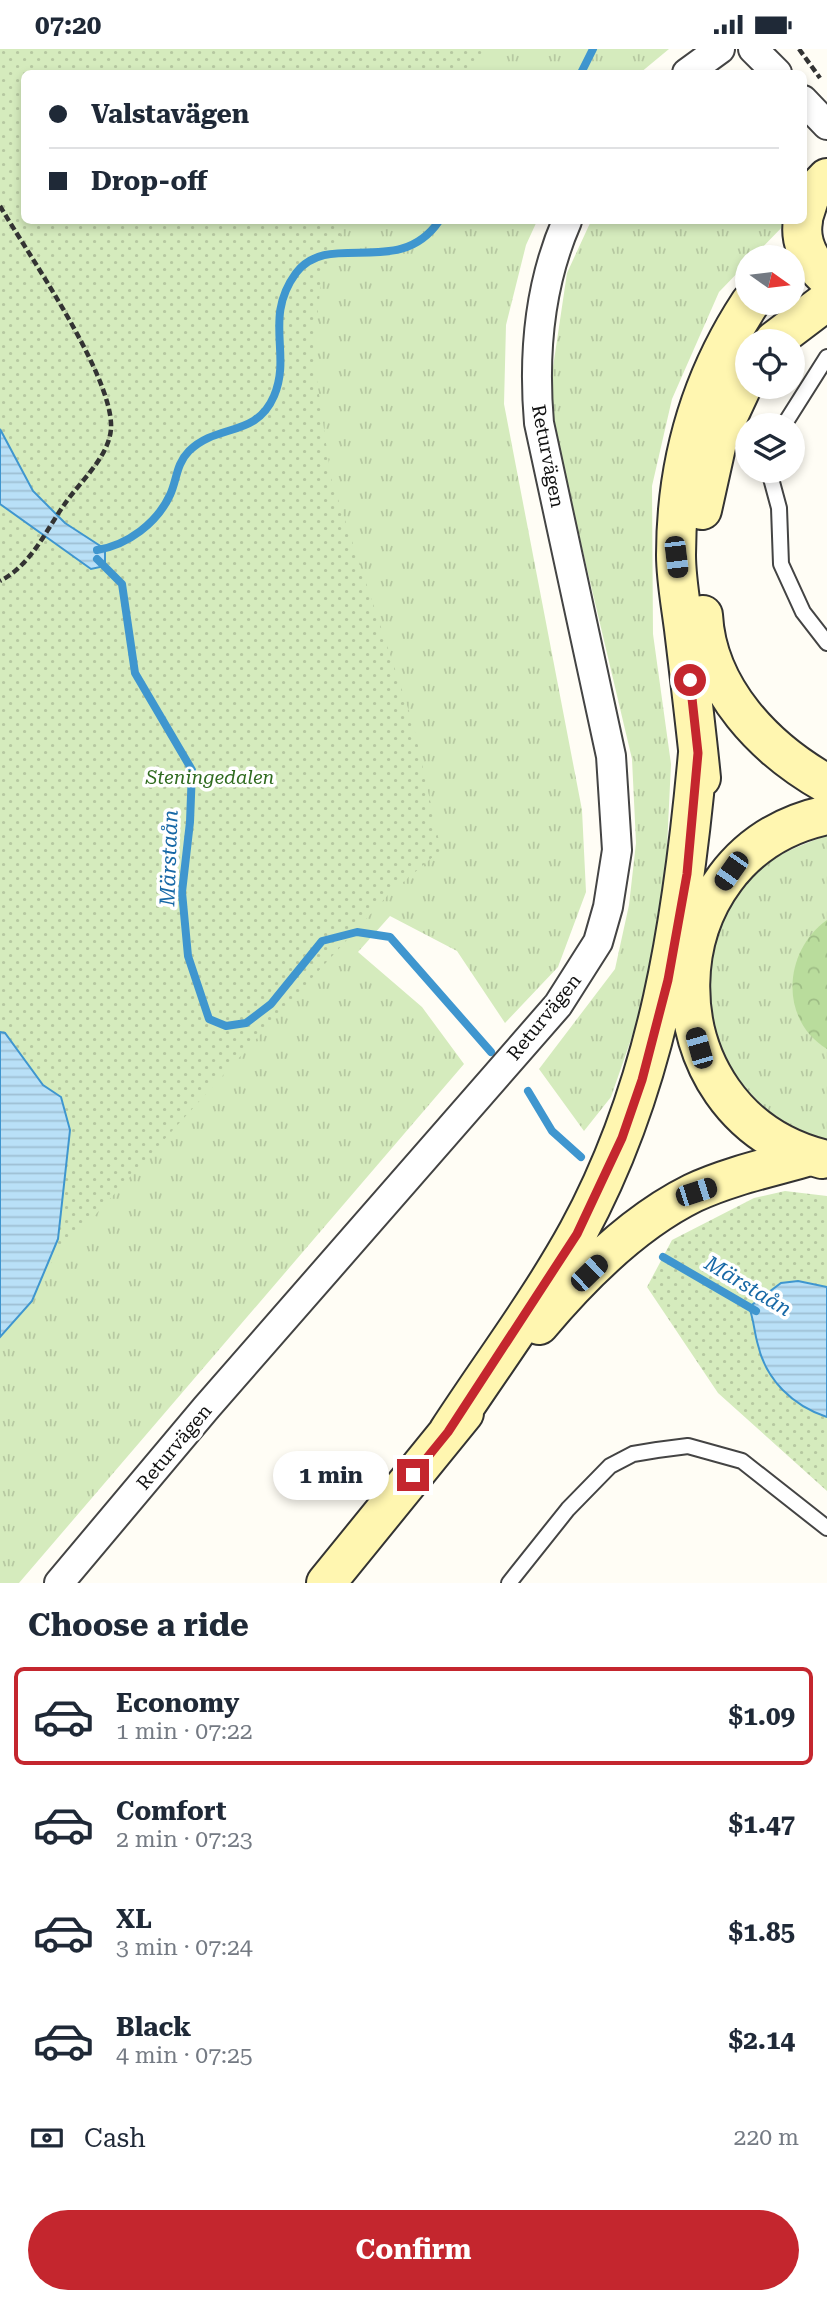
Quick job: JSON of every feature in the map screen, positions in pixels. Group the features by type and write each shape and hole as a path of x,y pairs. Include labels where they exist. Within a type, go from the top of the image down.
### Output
{"street":[{"path":"691,70 720,49"},
{"path":"746,49 756,70"},
{"path":"753,49 774,70"},
{"path":"807,104 827,125"},
{"path":"808,203 809,256 827,278"},
{"name":"Returvägen","path":"59,1583 206,1408 558,1005 598,942 617,851 611,757 539,423 534,372 547,279 566,224"},
{"path":"786,245 797,224"},
{"path":"790,329 827,301"},
{"path":"552,1310 598,1239 627,1177 646,1131 688,996 690,962 698,929 705,817 676,557 678,510 683,467 703,391 719,356 743,315"},
{"path":"736,399 718,438 702,513 699,553 704,633 718,674 736,705 761,736 789,759 827,784"},
{"path":"448,1432 577,1234 622,1138 642,1080 668,980 687,874 698,753"},
{"path":"698,929 712,899 731,871 755,848 783,830 827,815"},
{"path":"688,996 699,1048 724,1094 762,1131 819,1158"},
{"path":"326,1583 448,1432 552,1310 633,1232 665,1208 696,1192 819,1158"}],"lane":[{"path":"792,413 827,358"},
{"path":"772,483 779,508 781,564 803,612 827,643"},
{"path":"509,1583 568,1509 610,1466 633,1454 688,1446 742,1461 827,1528"}],"path":[{"path":"799,49 827,87"},
{"path":"0,206 98,373 111,425 102,456 63,506 38,547 9,577 0,582"}],"green space":[{"path":"0,49 669,49 644,70 21,70 21,224 536,224 526,245 506,325 504,404 582,810 586,892 558,967 505,1023 457,951 390,916 358,952 422,1007 464,1064 19,1583 0,1583 0,1337 32,1301 44,502"},
{"name":"Steningedalen","path":"0,49 492,49 468,70 21,70 21,224 346,224 322,275 313,352 331,478 413,723 441,850 388,895 0,1319"},
{"path":"590,224 785,224 765,245 735,245 735,275 719,292 672,399 652,486 653,634 671,764 662,950 611,1097 584,1131 539,1069 615,969 629,905 636,843 632,759 567,484 549,394 567,273"},
{"path":"827,835 827,1139 782,1121 743,1085 716,1040 709,1016 707,992 710,960 719,930 742,888 769,862"},
{"path":"827,920 827,1049 811,1036 800,1020 792,985 795,966 802,949 813,933"},
{"path":"785,1191 827,1196 827,1491 718,1393 647,1287 672,1240 754,1198"}],"water":[{"path":"0,429 33,491 65,523 105,549 105,566 91,569 0,504"},
{"path":"0,1032 5,1033 43,1085 61,1097 70,1130 58,1239 32,1301 0,1337"},
{"path":"798,1281 827,1287 827,1417 792,1399 774,1380 762,1358 749,1307 781,1283"}],"waterway":[{"path":"582,70 593,49"},
{"path":"97,550 130,538 157,515 170,495 179,467 189,451 200,442 247,424 266,409 279,381 281,305 286,289 296,273 310,261 327,255 385,252 404,248 423,238 436,224"},
{"name":"Märstaån","path":"97,559 122,584 135,673 192,770 190,822 182,892 188,956 209,1019 226,1026 246,1023 271,1004 322,941 357,932 390,937 491,1052"},
{"name":"Märstaån","path":"528,1091 552,1131 581,1157"},
{"name":"Märstaån","path":"663,1257 756,1311"}],"route":[{"path":"413,1475 448,1432 577,1234 622,1138 642,1080 668,980 687,874 698,753 690,680"}]}
